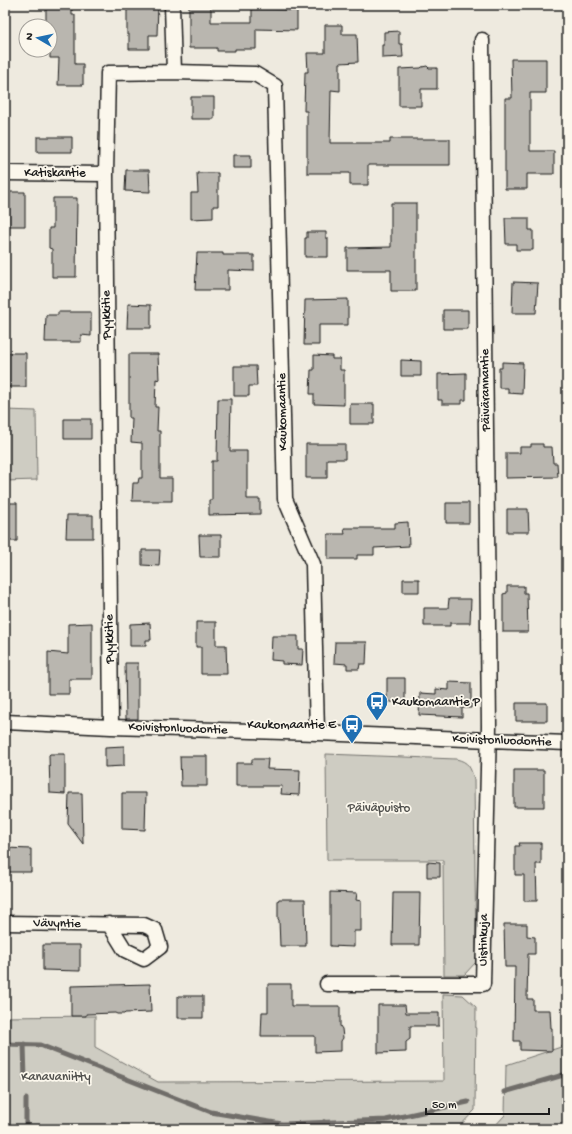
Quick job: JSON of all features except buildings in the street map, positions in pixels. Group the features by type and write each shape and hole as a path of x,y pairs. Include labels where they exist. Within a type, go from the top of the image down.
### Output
{"street":[{"path":"172,5 174,72"},
{"name":"Päivärannantie","path":"482,40 488,740"},
{"name":"Pyykkitie","path":"111,727 106,174 108,73 174,72 255,74 275,86"},
{"name":"Kaukomaantie","path":"275,86 285,499 313,564 317,733"},
{"name":"Katiskantie","path":"5,173 106,174"},
{"name":"Koivistonluodontie","path":"5,722 567,743"},
{"name":"Uistinkuja","path":"327,984 483,984 488,740"},
{"name":"Vävyntie","path":"5,923 109,924"}],"green space":[{"path":"5,410 36,411 37,480 5,481"},
{"name":"Päiväpuisto","path":"326,754 456,759 466,763 468,766 474,779 476,962 464,975 444,975 443,860 327,860"},
{"name":"Kanavaniitty","path":"443,994 463,995 476,1007 475,1110 457,1129 5,1129 5,1017 95,1016 95,1047 158,1082 444,1081"},
{"path":"567,1045 567,1129 492,1129 505,1115 506,1065"}],"waterway":[{"path":"5,1044 40,1045 211,1112 282,1124 386,1120 468,1102"},
{"path":"24,1044 25,1080"},
{"path":"504,1092 567,1074"},
{"path":"26,1099 26,1129"},
{"path":"318,1129 324,1122"}],"place":[{"name":"Kaukomaantie P","path":"377,722"},
{"name":"Kaukomaantie E","path":"352,744"}]}
